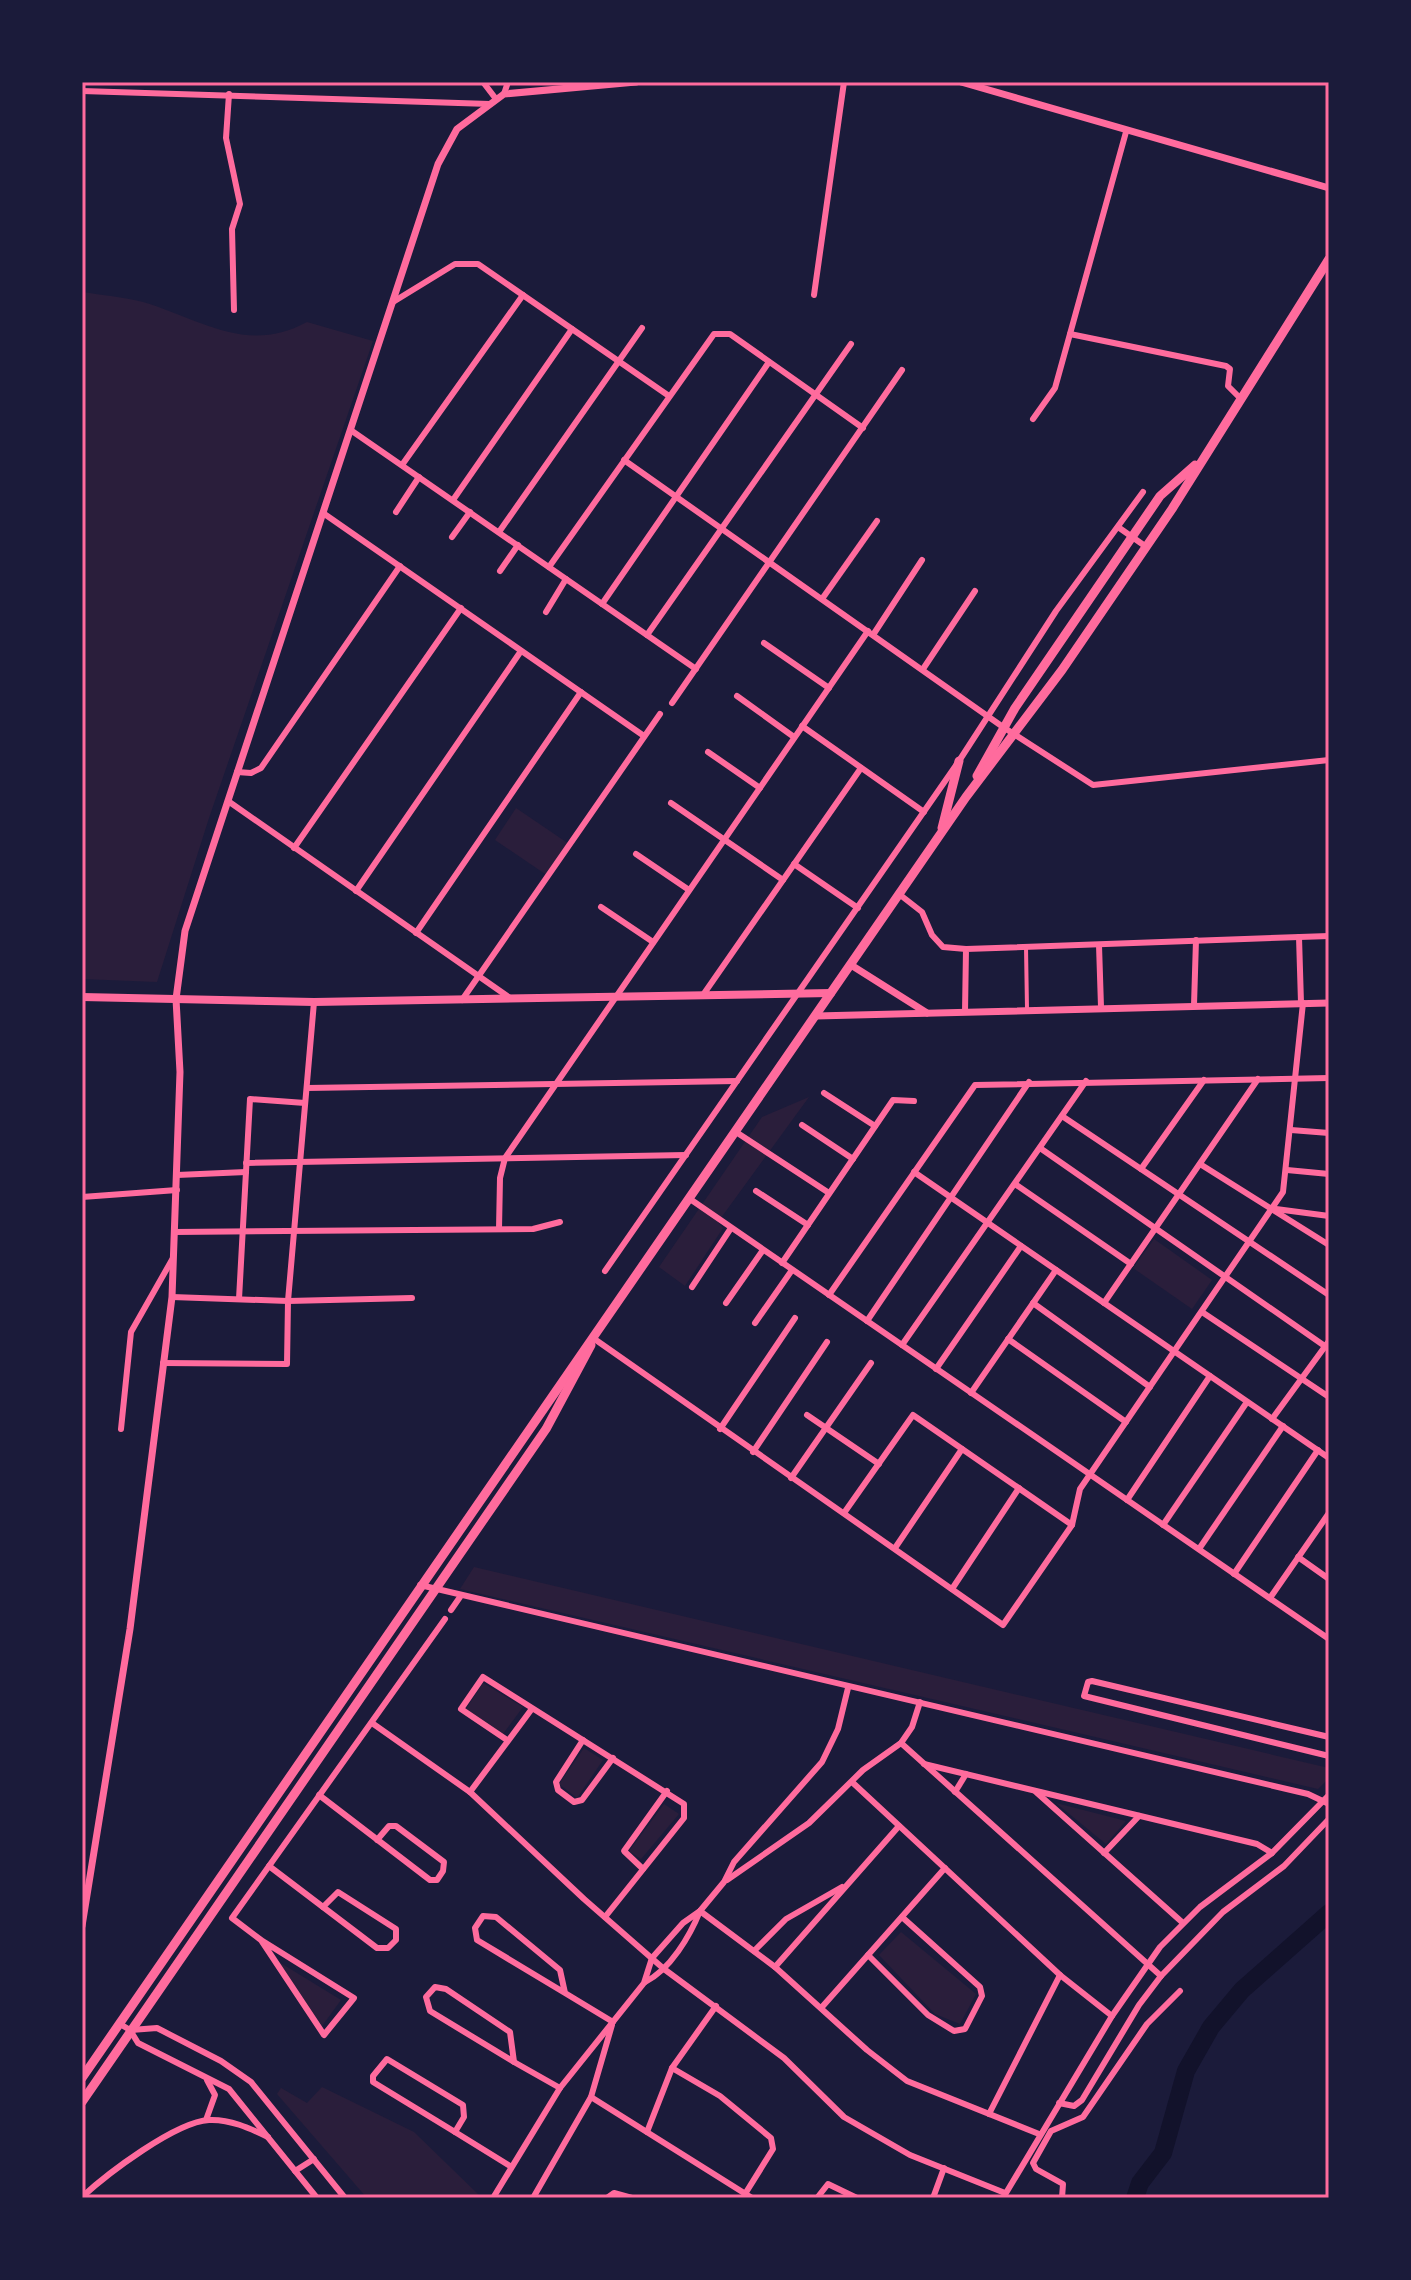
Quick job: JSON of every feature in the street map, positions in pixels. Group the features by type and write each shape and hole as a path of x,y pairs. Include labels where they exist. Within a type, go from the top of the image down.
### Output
{"main road":[{"path":"82,2102 546,1429 593,1338 966,797 1016,734 1145,546 1329,259"},
{"path":"966,797 1003,727 1160,496 1202,459"},
{"path":"940,835 959,761"},
{"path":"82,997 314,1002 701,998 831,993"},
{"path":"82,2078 579,1353 593,1338"}],"street":[{"path":"483,82 493,102"},
{"path":"504,94 508,82"},
{"path":"82,1926 130,1629 172,1297 180,1072 176,999 185,931 438,164 457,129 504,94 636,82"},
{"path":"814,295 844,82"},
{"path":"961,82 1329,188"},
{"path":"82,91 493,102"},
{"path":"229,94 226,138 240,204 232,229 234,310"},
{"path":"1033,419 1055,388 1126,132"},
{"path":"393,302 455,264 478,264 669,396"},
{"path":"402,465 523,295"},
{"path":"499,532 642,328"},
{"path":"453,500 572,329"},
{"path":"549,567 711,337 718,332 730,334 863,428"},
{"path":"1070,334 1226,366 1230,369 1228,386 1241,399"},
{"path":"647,635 851,344"},
{"path":"602,604 769,362"},
{"path":"672,703 902,370"},
{"path":"352,431 696,669"},
{"path":"624,460 1003,727 1093,785 1329,760"},
{"path":"396,512 419,477"},
{"path":"605,1271 959,761 1056,611 1143,492"},
{"path":"452,537 470,512"},
{"path":"323,513 644,736"},
{"path":"822,599 877,521"},
{"path":"1118,527 1145,546"},
{"path":"500,571 518,545"},
{"path":"499,1229 500,1178 505,1158 794,737 922,560"},
{"path":"237,772 251,773 261,768 400,566"},
{"path":"546,612 566,579"},
{"path":"923,669 975,591"},
{"path":"294,848 461,608"},
{"path":"764,643 829,688"},
{"path":"356,891 521,651"},
{"path":"416,933 581,692"},
{"path":"737,696 794,737"},
{"path":"462,1000 660,714"},
{"path":"802,726 924,812"},
{"path":"708,752 760,788"},
{"path":"701,998 861,768"},
{"path":"228,801 513,1000"},
{"path":"671,803 783,880"},
{"path":"636,854 689,890"},
{"path":"794,864 858,908"},
{"path":"899,894 922,912 932,935 943,947 966,949 1329,936"},
{"path":"601,907 653,942"},
{"path":"593,1338 1003,1625 1072,1525 1077,1495 1286,1186 1302,1003 1299,937"},
{"path":"1194,1005 1196,940"},
{"path":"1099,945 1101,1007"},
{"path":"1026,947 1027,1010"},
{"path":"965,1012 966,949"},
{"path":"851,965 929,1014"},
{"path":"163,1363 287,1364 288,1301 314,1002"},
{"path":"816,1016 1329,1003"},
{"path":"829,1295 975,1085 1329,1078"},
{"path":"1104,1303 1258,1079"},
{"path":"1141,1169 1204,1080"},
{"path":"307,1088 737,1081"},
{"path":"902,1345 1086,1081"},
{"path":"867,1321 1029,1082"},
{"path":"824,1093 875,1126"},
{"path":"239,1299 250,1099 305,1103"},
{"path":"782,1263 893,1100 914,1101"},
{"path":"1062,1116 1329,1295"},
{"path":"802,1125 853,1159"},
{"path":"1291,1130 1329,1133"},
{"path":"736,1132 829,1193"},
{"path":"1040,1148 1328,1345 1272,1419"},
{"path":"246,1163 686,1155"},
{"path":"1200,1164 1329,1245"},
{"path":"1287,1170 1329,1174"},
{"path":"177,1175 246,1172"},
{"path":"914,1172 1329,1458"},
{"path":"1015,1184 1131,1264"},
{"path":"82,1197 177,1190"},
{"path":"756,1191 808,1225"},
{"path":"690,1199 1329,1639"},
{"path":"1272,1208 1329,1216"},
{"path":"174,1232 533,1229 560,1222"},
{"path":"692,1287 731,1228"},
{"path":"936,1369 1021,1246"},
{"path":"726,1303 763,1250"},
{"path":"121,1429 131,1332 173,1258"},
{"path":"755,1323 792,1270"},
{"path":"971,1393 1056,1270"},
{"path":"172,1297 288,1301 412,1298"},
{"path":"1033,1303 1150,1387"},
{"path":"1202,1312 1329,1397"},
{"path":"720,1429 795,1318"},
{"path":"1008,1339 1126,1422"},
{"path":"753,1452 827,1342"},
{"path":"791,1478 871,1363"},
{"path":"1127,1500 1210,1376"},
{"path":"1163,1525 1247,1402"},
{"path":"807,1415 879,1464"},
{"path":"844,1513 913,1415 1072,1525"},
{"path":"1199,1549 1283,1426"},
{"path":"895,1548 962,1449"},
{"path":"1234,1574 1318,1450"},
{"path":"952,1589 1019,1488"},
{"path":"1270,1598 1298,1557 1326,1524 1329,1513"},
{"path":"1298,1557 1329,1579"},
{"path":"420,1585 460,1597 920,1702 1327,1800"},
{"path":"451,1610 460,1597"},
{"path":"261,1940 324,2035 354,1998 261,1940 232,1918 445,1619"},
{"path":"507,1740 461,1709 483,1677 684,1804 684,1818 605,1917"},
{"path":"1329,1737 1092,1681 1088,1682 1084,1696 1329,1756"},
{"path":"644,1983 652,1958 683,1923 700,1911 724,1882 734,1862 822,1762 838,1729 848,1688"},
{"path":"724,1882 809,1823 869,1764 901,1743 912,1727 920,1702"},
{"path":"470,1792 531,1710"},
{"path":"372,1723 470,1792 664,1969 784,2058 844,2117 898,2149 1004,2196 1039,2134 1147,1964 1183,1923 1272,1853 1327,1800"},
{"path":"583,1740 556,1782 558,1790 574,1802 582,1800 613,1758"},
{"path":"901,1743 1161,1976"},
{"path":"924,1764 1257,1844 1272,1853"},
{"path":"955,1792 966,1774"},
{"path":"852,1782 1060,1975 1112,2016"},
{"path":"643,1869 624,1851 667,1791"},
{"path":"1035,1791 1183,1923"},
{"path":"319,1795 377,1840 430,1880 437,1880 443,1871 444,1862 396,1826 389,1826 377,1840"},
{"path":"1104,1853 1139,1816"},
{"path":"1059,2103 1074,2106 1082,2100 1161,1976 1205,1930 1284,1866 1329,1819"},
{"path":"775,1967 899,1826"},
{"path":"269,1866 323,1907 377,1948 388,1948 396,1940 396,1929 343,1893 332,1894 323,1907"},
{"path":"822,2007 945,1868"},
{"path":"754,1951 786,1919 845,1885"},
{"path":"700,1911 775,1967 867,2050 907,2081 1039,2134"},
{"path":"493,2198 560,2088 644,1983 664,1969 693,1928 700,1911"},
{"path":"565,1993 560,1970 496,1917 483,1916 475,1928 477,1940 613,2022"},
{"path":"868,1955 928,2015 954,2031 965,2029 982,1996 980,1987 902,1917"},
{"path":"989,2114 1060,1975"},
{"path":"514,2062 512,2040 505,2027 441,1987 435,1987 426,1997 430,2011 514,2062 560,2088"},
{"path":"1062,2198 1063,2184 1036,2169 1033,2163 1036,2154 1051,2131 1083,2117 1147,2024 1180,1991"},
{"path":"647,2132 672,2068 716,2006"},
{"path":"533,2198 591,2097 613,2022"},
{"path":"120,2024 130,2030 138,2043 229,2089 317,2198"},
{"path":"130,2030 157,2028 237,2071 251,2082 345,2198"},
{"path":"455,2132 464,2117 463,2105 395,2062 387,2059 381,2063 373,2082 510,2166"},
{"path":"591,2097 748,2196 773,2149 771,2138 720,2096 672,2068"},
{"path":"205,2077 215,2095 206,2120"},
{"path":"82,2197 173,2132 206,2120 226,2121 270,2138"},
{"path":"295,2171 314,2159"},
{"path":"933,2198 944,2168"},
{"path":"817,2198 828,2184 857,2198"},
{"path":"610,2196 632,2198"}],"shaded area":[{"path":"82,292 143,302 224,331 244,335 285,331 307,322 373,341 209,818 157,982 82,979"},
{"path":"516,808 569,844 548,876 495,840"},
{"path":"809,1097 718,1222 723,1228 685,1286 659,1267 762,1117"},
{"path":"1154,1239 1212,1280 1192,1309 1133,1268"},
{"path":"474,1567 1329,1768 1329,1778 1318,1789 460,1589"},
{"path":"483,1683 523,1707 503,1734 466,1709"},
{"path":"584,1748 603,1760 577,1798 559,1784"},
{"path":"1056,1803 1126,1821 1106,1844"},
{"path":"664,1804 679,1814 641,1859 629,1851"},
{"path":"901,1932 976,1994 960,2024 935,2014 879,1955"},
{"path":"279,1962 341,2000 322,2026"},
{"path":"322,2087 414,2132 482,2198 367,2198 277,2094 281,2088 307,2103"}],"waterway":[{"path":"1135,2198 1140,2183 1163,2153 1186,2071 1211,2027 1242,1990 1329,1913"}]}
